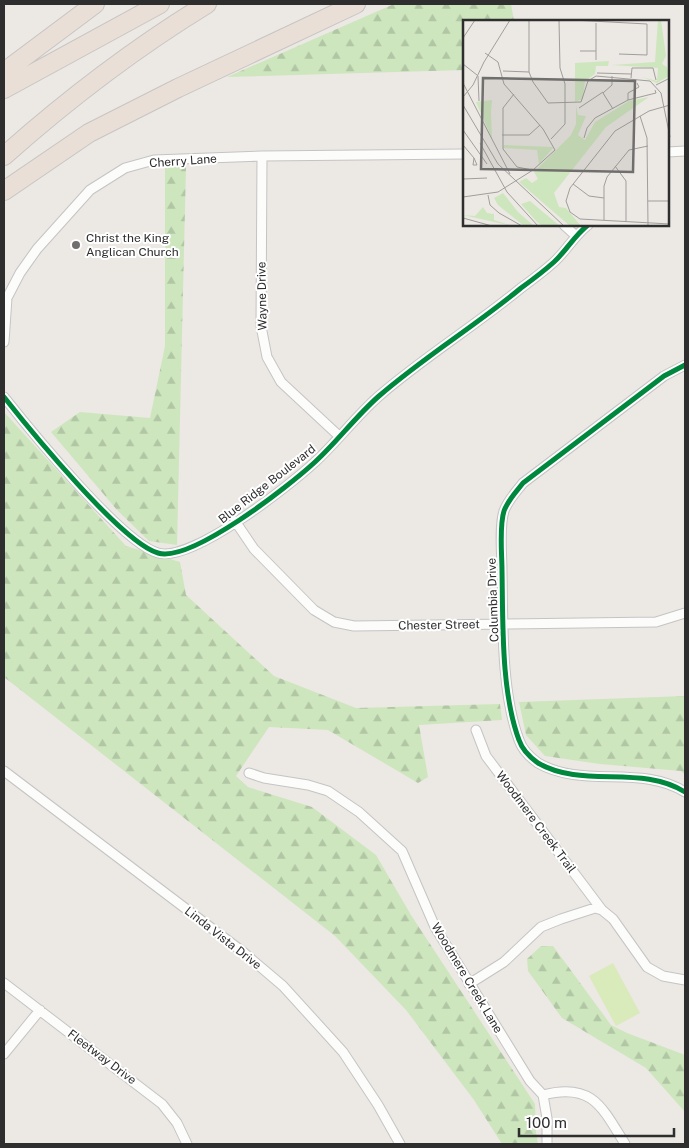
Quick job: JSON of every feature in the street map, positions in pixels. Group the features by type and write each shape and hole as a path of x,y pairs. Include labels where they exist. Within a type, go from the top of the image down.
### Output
{"highway":[{"path":"4,72 95,4"},
{"path":"4,89 160,4"},
{"path":"4,156 72,99 142,47 207,4"},
{"path":"4,191 89,133 186,84 356,4"}],"street":[{"path":"669,152 685,151"},
{"name":"Cherry Lane","path":"4,342 7,298 20,273 37,249 90,190 125,168 154,160 262,156 463,154"},
{"name":"Wayne Drive","path":"262,156 261,326 267,357 282,382 339,436"},
{"path":"565,226 575,235"},
{"name":"Blue Ridge Boulevard","path":"4,397 111,519 142,546 158,553 173,554 197,546 223,532 235,521 254,510 314,462 377,398 413,368 483,319 555,261 575,235 587,226"},
{"name":"Columbia Drive","path":"685,366 656,382 523,483 510,498 504,513 502,544 503,624 512,720 520,743 533,759 559,771 641,778 673,786 685,792"},
{"name":"Chester Street","path":"235,521 254,550 314,610 334,622 354,626 656,622 685,613"},
{"name":"Woodmere Creek Trail","path":"476,730 486,756 602,910 613,919 647,967 663,976 682,977"},
{"name":"Linda Vista Drive","path":"4,771 243,952 283,986 343,1052 378,1105 400,1144"},
{"name":"Woodmere Creek Lane","path":"249,773 264,778 308,785 328,791 345,800 402,851 435,927 530,1081 543,1095"},
{"path":"470,984 504,962 546,925 590,909 602,910"},
{"name":"Fleetway Drive","path":"4,983 162,1104 177,1123 187,1144"},
{"path":"4,1054 40,1010"},
{"path":"548,1144 547,1118 543,1095 566,1090 594,1100 603,1109 625,1144"}],"green space":[{"path":"394,4 511,4 514,20 463,20 463,70 227,77"},
{"path":"165,165 186,166 177,545 149,541 117,510 51,432 80,412 150,418 165,346"},
{"path":"4,412 126,546 180,562 186,595 274,676 356,708 500,704 502,720 419,725 428,777 418,783 328,730 269,727 236,776 248,787 312,807 376,855 411,915 535,1104 538,1144 502,1144 474,1100 406,1010 335,936 4,677"},
{"path":"685,696 685,775 681,771 600,764 545,756 526,735 519,702"},
{"path":"541,946 553,946 611,1025 685,1055 685,1112 646,1068 562,1018 528,971 527,959"},
{"path":"613,963 640,1013 616,1026 589,976"}],"cycle path":[{"path":"4,397 77,484 122,529 142,545 158,553 173,553 215,535 284,488 323,454 379,396 546,269 587,226"},
{"path":"685,365 664,376 523,483 504,511 501,541 506,679 513,721 524,750 538,763 555,771 574,775 650,779 668,784 685,792"}],"place":[{"name":"Christ the King Anglican Church","path":"76,245"}]}
